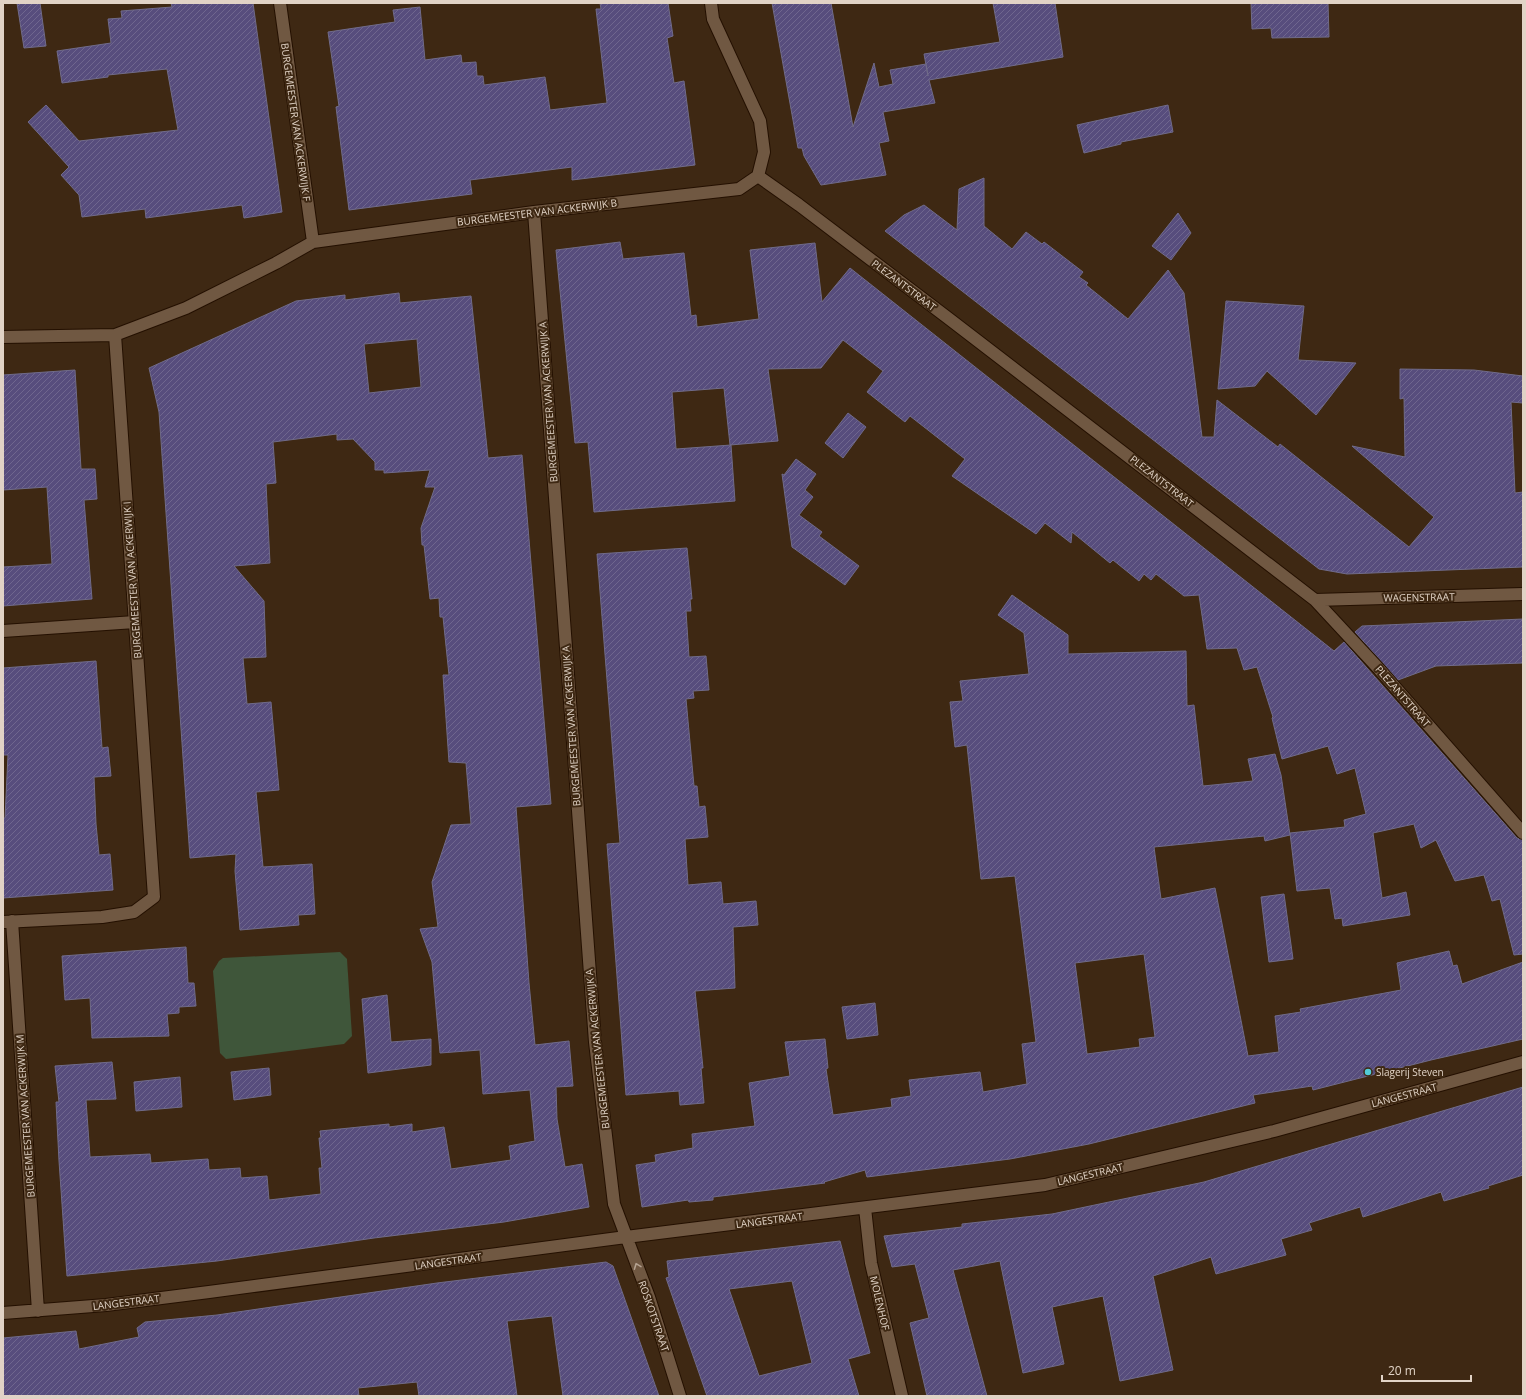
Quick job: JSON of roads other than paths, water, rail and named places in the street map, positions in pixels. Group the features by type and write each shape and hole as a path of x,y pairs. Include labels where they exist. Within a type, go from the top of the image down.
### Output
{"street":[{"name":"BURGEMEESTER VAN ACKERWIJK F","path":"280,3 313,242"},
{"path":"711,3 713,19 760,121 764,152 758,176"},
{"name":"BURGEMEESTER VAN ACKERWIJK B","path":"313,242 534,212 739,189 758,176"},
{"name":"PLEZANTSTRAAT","path":"758,176 799,205 948,318 1315,600 1379,669 1523,833"},
{"name":"BURGEMEESTER VAN ACKERWIJK A","path":"534,212 595,1042 614,1204 626,1237"},
{"path":"3,337 115,335 186,308 276,263 313,242"},
{"name":"BURGEMEESTER VAN ACKERWIJK I","path":"8,922 102,917 134,912 154,897 115,335"},
{"name":"WAGENSTRAAT","path":"1315,600 1523,594"},
{"path":"3,632 136,622"},
{"name":"BURGEMEESTER VAN ACKERWIJK M","path":"8,922 38,1311"},
{"name":"LANGESTRAAT","path":"3,1313 106,1305 626,1237 1045,1185 1274,1131 1523,1062"},
{"name":"MOLENHOF","path":"865,1208 871,1263 902,1396"},
{"name":"ROSKOTSTRAAT","path":"626,1237 648,1297 680,1396"}],"place":[{"name":"Slagerij Steven","path":"1368,1072"}]}
